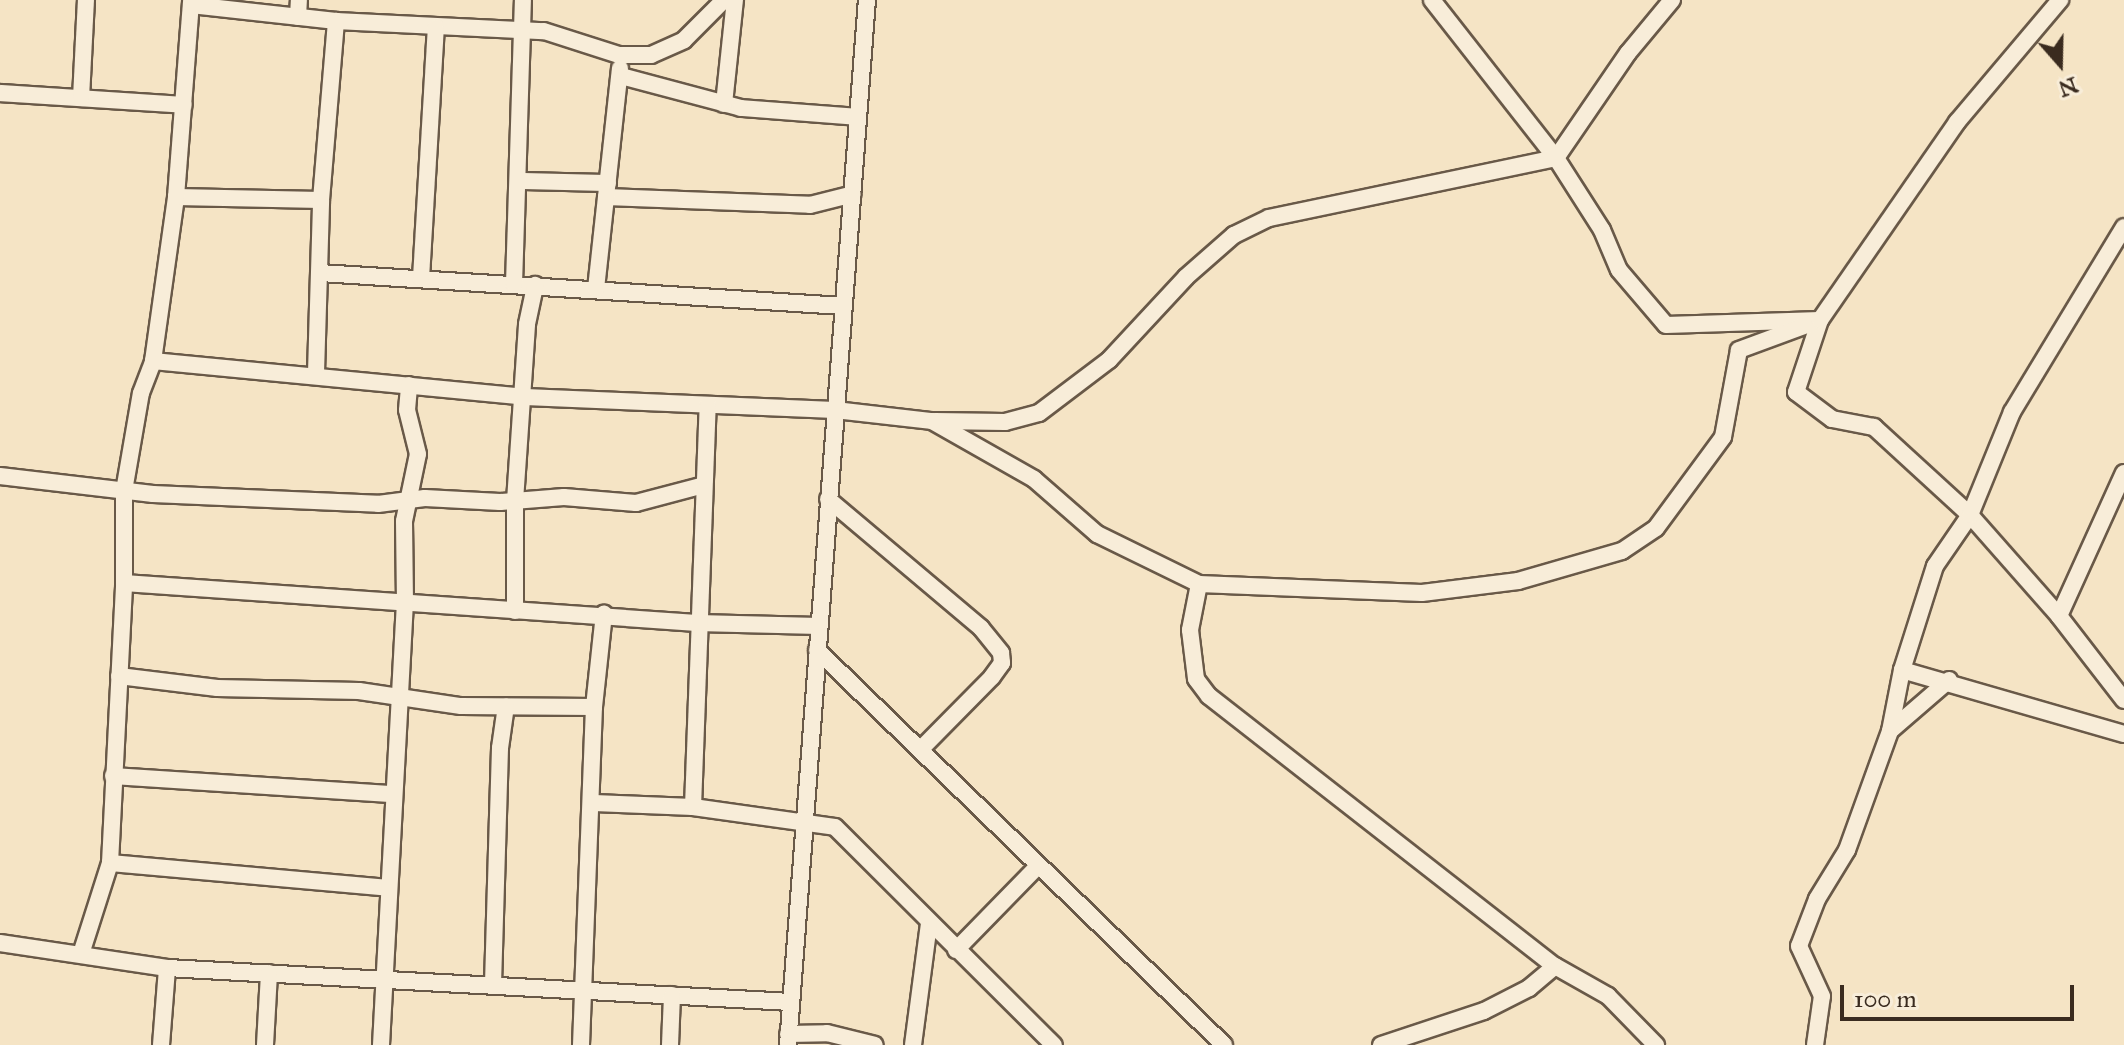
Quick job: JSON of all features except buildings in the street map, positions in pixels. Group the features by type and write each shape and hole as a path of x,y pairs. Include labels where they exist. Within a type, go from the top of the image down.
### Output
{"street":[{"path":"81,98 86,0"},
{"path":"514,284 521,181 523,0"},
{"path":"81,954 110,863 124,583 124,491 141,393 153,361 176,197 191,2 299,9 336,21 522,29 619,55 651,55 684,40 724,0"},
{"path":"724,104 735,0"},
{"path":"867,0 788,1040 827,1033 875,1045"},
{"path":"153,361 316,373 525,397 835,410 932,421 1005,422 1039,413 1109,360 1186,277 1234,235 1269,218 1556,158 1672,0"},
{"path":"2060,0 1957,122 1820,320 1796,392 1832,419 1874,427 1970,515 2059,616 2124,700"},
{"path":"1435,1 1556,158 1602,230 1619,270 1666,325 1820,320"},
{"path":"316,373 321,200 336,21"},
{"path":"421,278 436,27"},
{"path":"596,289 621,76 619,55"},
{"path":"621,76 724,104 858,117"},
{"path":"0,93 184,105"},
{"path":"521,181 810,205 853,194"},
{"path":"176,197 321,200"},
{"path":"1815,1045 1822,996 1799,946 1817,899 1847,850 1890,731 1902,670 1935,566 1970,515 2012,412 2124,227"},
{"path":"320,273 843,306"},
{"path":"515,611 515,501 525,397 527,324 535,285"},
{"path":"932,421 1034,479 1097,534 1199,584 1422,593 1518,581 1622,551 1656,528 1723,437 1739,350 1820,320"},
{"path":"381,1045 397,695 405,603 406,500 418,454 407,410 409,385"},
{"path":"693,807 697,623 708,405"},
{"path":"2059,616 2124,473"},
{"path":"0,476 124,491 378,504 406,500 515,501 564,497 636,503 704,485"},
{"path":"828,499 981,628 1001,653 1002,663 992,677 922,748"},
{"path":"124,583 515,611 604,614 697,623 819,626"},
{"path":"1199,584 1190,630 1196,679 1209,696 1555,966 1608,996 1656,1045"},
{"path":"581,1045 594,803 594,707 604,614"},
{"path":"817,650 922,748 1038,866 1224,1045"},
{"path":"1902,670 1949,680 2124,734"},
{"path":"119,676 217,688 397,695 461,706 594,707"},
{"path":"1890,731 1949,680"},
{"path":"493,984 500,748 506,706"},
{"path":"113,776 393,794"},
{"path":"594,803 693,807 804,819 835,827 929,924 1054,1045"},
{"path":"110,863 389,888"},
{"path":"956,950 1038,866"},
{"path":"913,1045 929,924"},
{"path":"0,943 167,968 791,1002"},
{"path":"1381,1045 1484,1011 1529,988 1555,966"},
{"path":"161,1045 167,968"},
{"path":"265,1045 269,973"},
{"path":"670,1045 672,995"}]}
